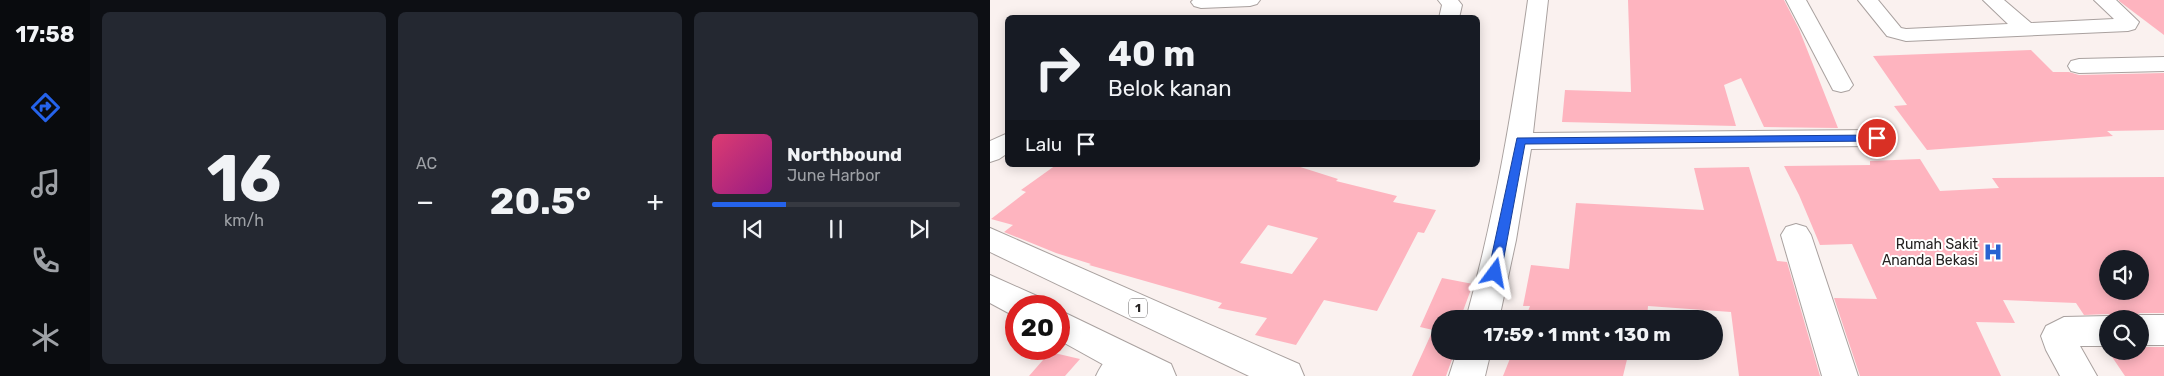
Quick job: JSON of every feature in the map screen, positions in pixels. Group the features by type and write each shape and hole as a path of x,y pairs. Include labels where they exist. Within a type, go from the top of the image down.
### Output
{"main road":[{"path":"1189,15 1201,1 1250,0"},
{"path":"1448,0 1452,5 1450,15"},
{"path":"1485,310 1499,258 1520,141 1538,0"},
{"path":"1796,0 1841,85"},
{"path":"1868,0 1894,32 1900,35 2027,31 2128,24 2128,19 2104,0"},
{"path":"1993,0 2027,31"},
{"path":"2079,66 2164,64"},
{"path":"1520,141 1877,138"},
{"path":"990,152 1005,143"},
{"path":"1796,235 1840,376"},
{"name":"1","path":"990,239 1286,376"},
{"path":"990,288 1005,296"},
{"path":"2149,330 2164,330"},
{"path":"2079,376 2063,350 2058,336 2064,332 2099,331"},
{"path":"1070,332 1120,368 1158,376"},
{"path":"1467,376 1471,360"}],"building":[{"path":"1628,0 1784,0 1799,29 1838,128 1764,127 1741,78 1724,85 1736,126 1562,122 1565,90 1631,92"},
{"path":"2164,0 2164,35 2119,1"},
{"path":"2031,50 2053,72 2069,72 2079,75 2164,73 2164,130 2107,131 2113,136 1927,150 1894,106 1907,105 1873,56"},
{"name":"Rumah Sakit Ananda Bekasi","path":"1920,159 1940,191 1999,188 1992,178 2164,177 2164,313 2149,313 2149,310 2099,310 2099,314 2084,315 2076,303 2003,300 2015,323 1976,322 2001,376 1860,376 1834,298 1877,299 1852,244 1820,245 1799,195 1784,166 1870,165 1870,161"},
{"path":"1053,167 1300,167 1338,179 1336,181 1397,196 1393,202 1436,210 1424,233 1418,232 1377,311 1324,300 1296,345 1255,335 1267,318 1218,308 1222,303 1089,265 1091,264 1056,253 1004,232 1013,225 991,219 1026,192 1021,190","holes":["1268,225 1318,238 1292,274 1240,263"]},
{"path":"1749,167 1777,261 1787,262 1820,376 1739,376 1731,312 1723,310 1648,306 1648,310 1528,310 1530,306 1523,306 1531,265 1569,269 1576,203 1704,210 1694,168"},
{"path":"1442,278 1473,284 1463,310 1431,310 1431,330 1420,327"},
{"path":"1431,334 1431,360 1452,360 1446,376 1412,376"},
{"path":"2149,347 2164,347 2164,376 2125,376 2114,360 2149,360"},
{"path":"1070,357 1080,359 1065,376 1029,376 1043,360 1070,360"},
{"path":"1509,360 1627,360 1623,376 1503,376"}],"place":[{"name":"Rumah Sakit Ananda Bekasi","path":"1993,252"}],"route":[{"path":"1495,273 1520,141 1877,138"}]}
